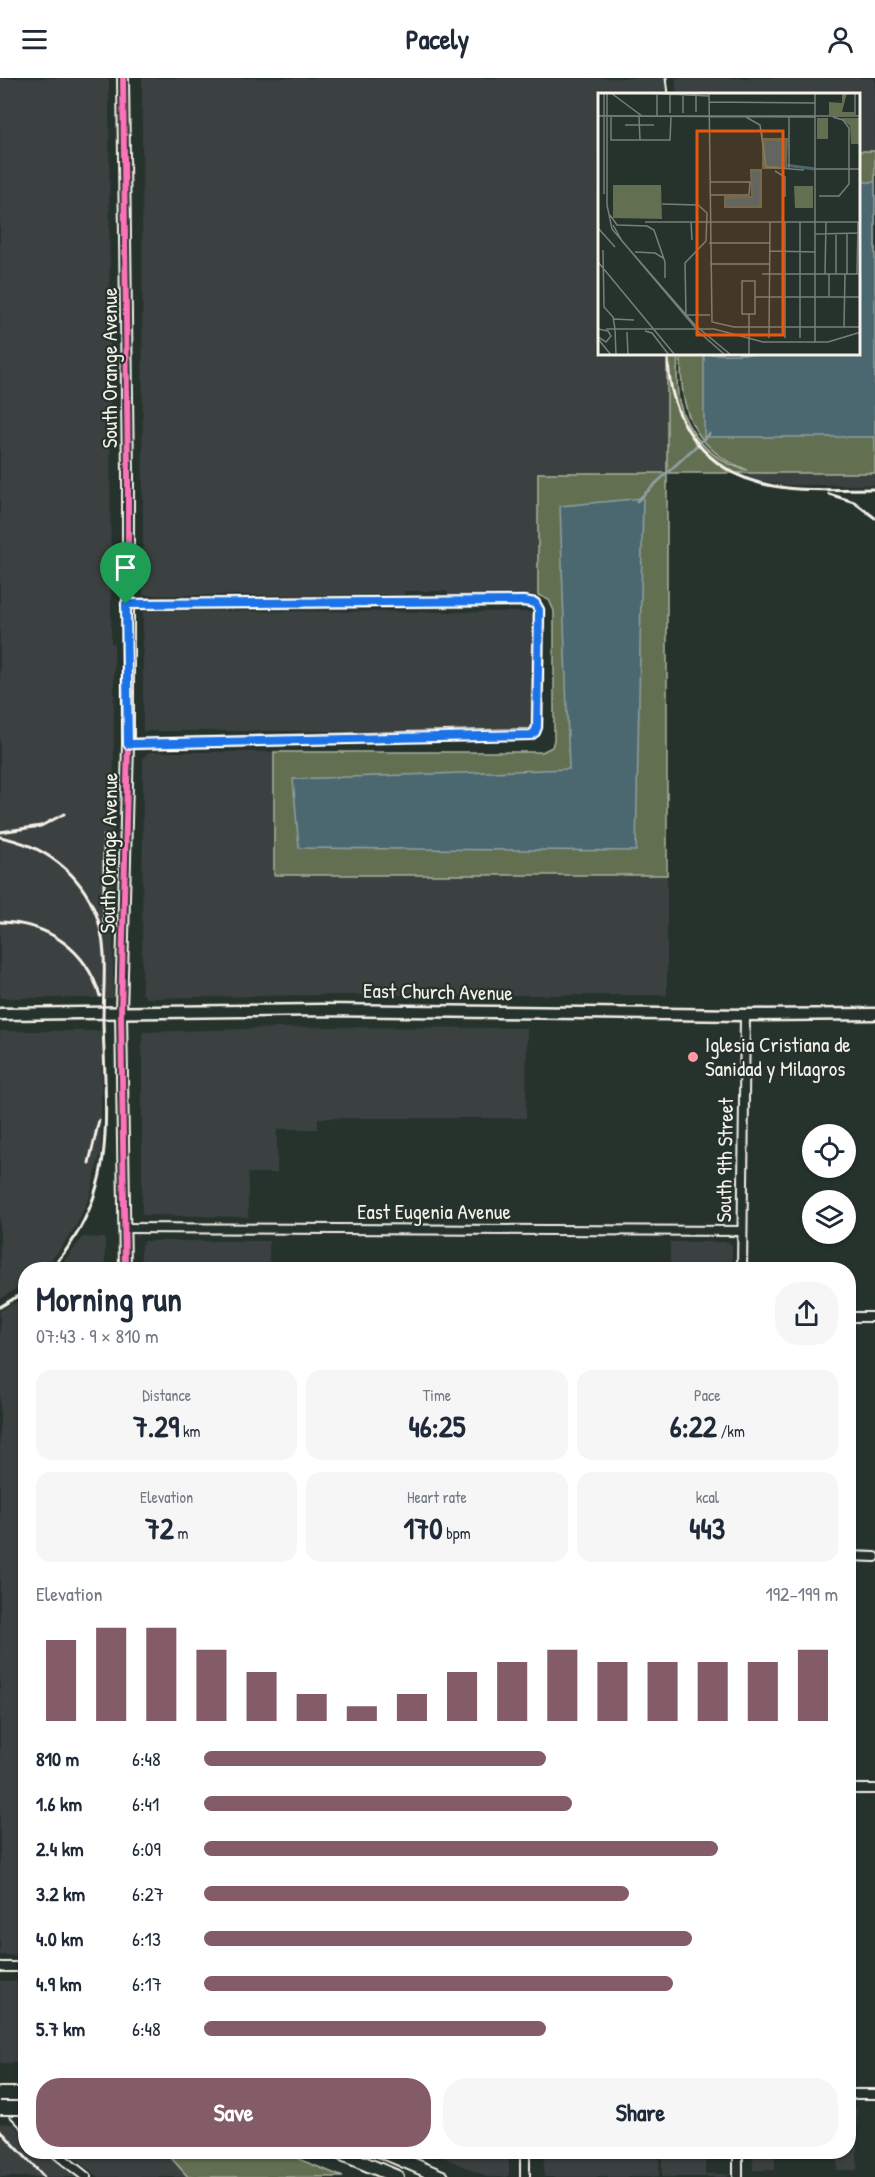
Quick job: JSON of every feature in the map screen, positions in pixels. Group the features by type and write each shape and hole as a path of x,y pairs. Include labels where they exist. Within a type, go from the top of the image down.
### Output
{"main road":[{"name":"East Church Avenue","path":"0,1014 322,1010 745,1015 875,1014"},
{"path":"0,2097 18,2095"},
{"path":"0,2108 18,2108"},
{"path":"354,2159 397,2177"},
{"path":"400,2159 442,2177"}],"street":[{"name":"South Orange Avenue","path":"123,78 128,457 126,604 128,744 122,1013 125,1262"},
{"path":"126,604 524,601 535,603 539,610 537,727 531,735 128,744"},
{"name":"South 9th Street","path":"742,1262 745,1015"},
{"name":"East Eugenia Avenue","path":"124,1228 742,1231"},
{"path":"856,1317 875,1317"},
{"path":"856,1556 875,1557"},
{"path":"856,1789 875,1789"},
{"path":"0,1967 18,1967"},
{"path":"856,2094 875,2094"},
{"path":"0,2097 18,2117"},
{"path":"63,2159 86,2177"},
{"path":"525,2159 525,2177"},
{"path":"738,2159 738,2177"}],"shaded area":[{"path":"0,78 109,78 111,643 114,643 113,998 0,998"},
{"path":"142,78 667,78 667,93 598,93 598,356 667,356 667,473 538,474 538,595 448,595 447,591 404,591 404,595 143,595"},
{"path":"676,78 875,78 875,151 860,151 860,93 676,93"},
{"path":"738,473 875,473 875,485 787,485 761,481"},
{"path":"143,611 538,612 537,731 143,731"},
{"path":"149,752 274,752 274,875 667,875 667,995 328,995 146,998 142,992 143,758"},
{"path":"317,1027 527,1028 526,1118 318,1118 318,1129 277,1129 277,1173 248,1173 248,1217 142,1215 143,1032"},
{"path":"0,1031 102,1031 101,1151 90,1196 76,1226 58,1252 49,1262 18,1262 18,1287 0,1299"},
{"path":"83,1237 105,1238 105,1262 63,1262"},
{"path":"145,1241 269,1241 269,1262 141,1262 141,1245"},
{"path":"670,1242 728,1242 732,1245 732,1262 670,1262"},
{"path":"18,1301 18,1955 0,1955 0,1311"},
{"path":"0,1981 18,1981 18,2063 0,2063"},
{"path":"857,2108 857,2170 837,2170 837,2159 856,2159"},
{"path":"0,2123 13,2124 18,2129 18,2159 54,2159 76,2177 0,2177"},
{"path":"75,2159 172,2159 188,2177 99,2177"},
{"path":"448,2159 509,2159 507,2177 487,2177"},
{"path":"544,2159 659,2159 659,2177 544,2177"},
{"path":"662,2159 705,2159 705,2174 728,2174 728,2177 662,2177"},
{"path":"753,2159 775,2159 775,2170 753,2170"}],"green space":[{"path":"860,151 875,151 875,473 667,473 667,356 678,356 679,401 688,425 695,435 703,445 723,460 747,470 726,460 710,448 693,425 684,399 681,356 860,356"},
{"path":"538,473 667,473 667,875 274,875 274,752 542,752 552,747 554,740 554,611 549,600 538,595"},
{"path":"172,2159 299,2159 343,2177 188,2177"}],"water":[{"path":"860,182 875,182 875,437 704,437 704,356 860,356"},
{"path":"643,498 636,851 299,848 293,779 569,769 560,506"}],"waterway":[{"path":"637,501 709,434"}],"railway":[{"path":"666,78 668,93"},
{"path":"668,356 675,401 683,422 695,440 728,470 749,480 786,488 875,489"},
{"path":"829,494 854,502 875,518"},
{"path":"0,832 41,826 64,814"},
{"path":"104,836 104,926"},
{"path":"0,837 31,846 70,873 89,899 103,940 106,1106 104,1148 94,1197 72,1241 56,1262"},
{"path":"0,922 34,927 63,942 85,965 94,979 100,996"},
{"path":"89,1163 99,1120"},
{"path":"0,1307 18,1296"},
{"path":"0,2130 18,2149"},
{"path":"27,2159 44,2177"}],"cycle path":[{"path":"123,78 128,475 128,744 121,1013 125,1262"},
{"path":"126,604 524,601 535,603 539,610 537,727 531,734 128,744"}],"place":[{"name":"Iglesia Cristiana de Sanidad y Milagros","path":"693,1057"}],"route":[{"path":"524,601 535,603 539,610 537,727 531,735 525,736 128,744 126,604 524,601"}]}
